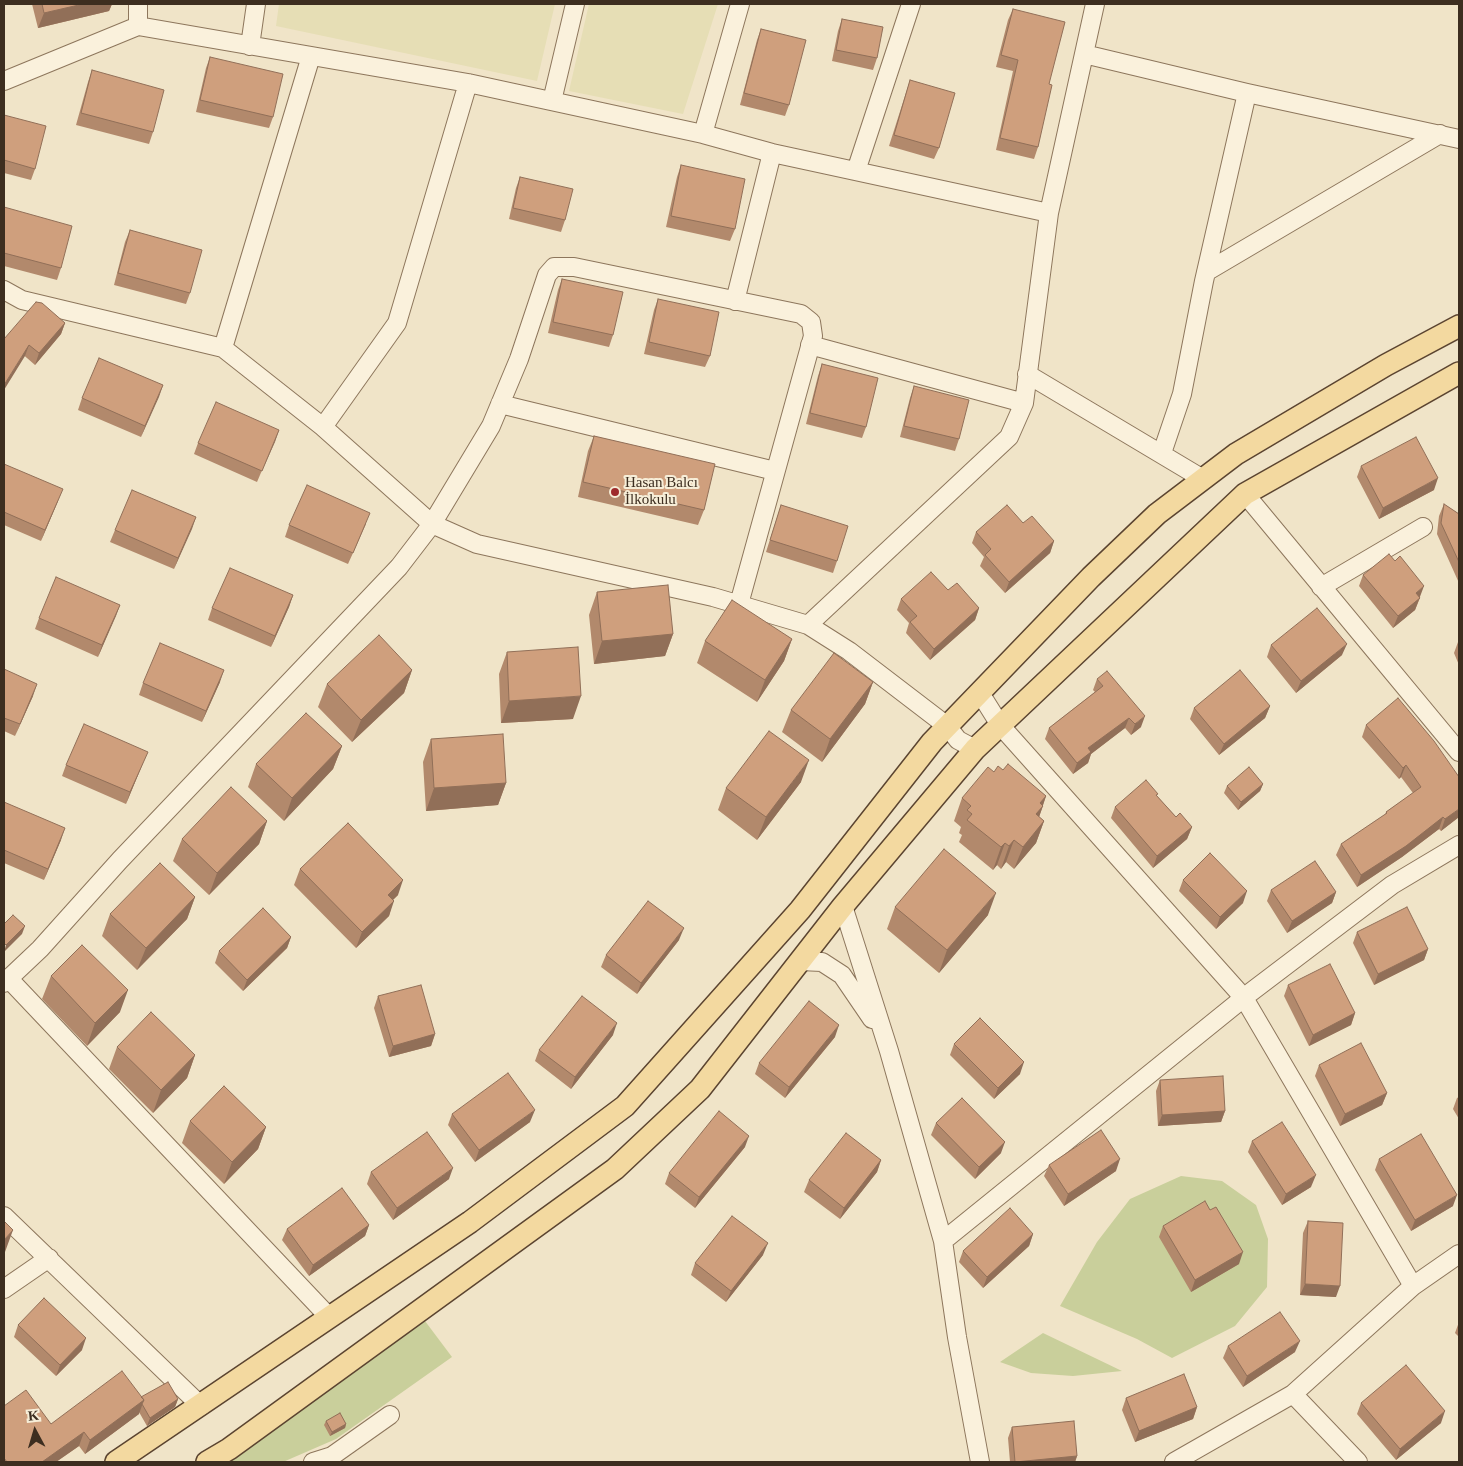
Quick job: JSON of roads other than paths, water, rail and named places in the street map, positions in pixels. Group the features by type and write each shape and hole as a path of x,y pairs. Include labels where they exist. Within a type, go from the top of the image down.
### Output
{"main road":[{"path":"116,1462 470,1222 625,1106 800,910 947,726 1091,577 1157,514 1236,454 1386,365 1459,326"},
{"path":"207,1462 229,1449 615,1169 700,1089 843,906 975,749 1245,494 1459,373"}],"street":[{"path":"138,4 138,26"},
{"path":"250,46 256,4"},
{"path":"552,101 575,4"},
{"path":"703,134 740,4"},
{"path":"856,171 911,4"},
{"path":"808,625 1009,438 1024,404 1049,213 1095,4"},
{"path":"4,82 138,26 468,83 703,134 772,153 1049,213"},
{"path":"1084,54 1247,93 1459,139"},
{"path":"223,348 311,56"},
{"path":"322,427 397,323 468,83"},
{"path":"1162,453 1182,394 1206,272 1247,93"},
{"path":"1206,272 1440,134"},
{"path":"735,301 772,153"},
{"path":"330,1318 6,981 40,949 120,860 399,567 432,524 491,426 519,359 547,276 554,267 574,267 801,314 811,322 812,336 810,345 739,604"},
{"path":"4,290 22,300 223,348 322,427 432,524 477,544 739,604 808,625 849,651 947,726 958,740 975,749"},
{"path":"810,345 1024,404"},
{"path":"1027,374 1203,479"},
{"path":"500,404 776,471"},
{"path":"1245,494 1459,752"},
{"path":"1321,586 1423,527"},
{"path":"976,696 985,701 1000,725 1244,998 1414,1286"},
{"path":"943,1240 1244,998 1392,885 1459,845"},
{"path":"843,906 889,1051 943,1240 956,1337 980,1462"},
{"path":"800,961 822,962 842,975 865,1006 889,1051"},
{"path":"4,1216 201,1406"},
{"path":"1174,1462 1293,1394 1414,1286 1459,1254"},
{"path":"4,1289 48,1258"},
{"path":"1293,1394 1358,1462"},
{"path":"313,1462 334,1459 390,1415"}],"place":[{"name":"Hasan Balcı İlkokulu","path":"615,492"}]}
